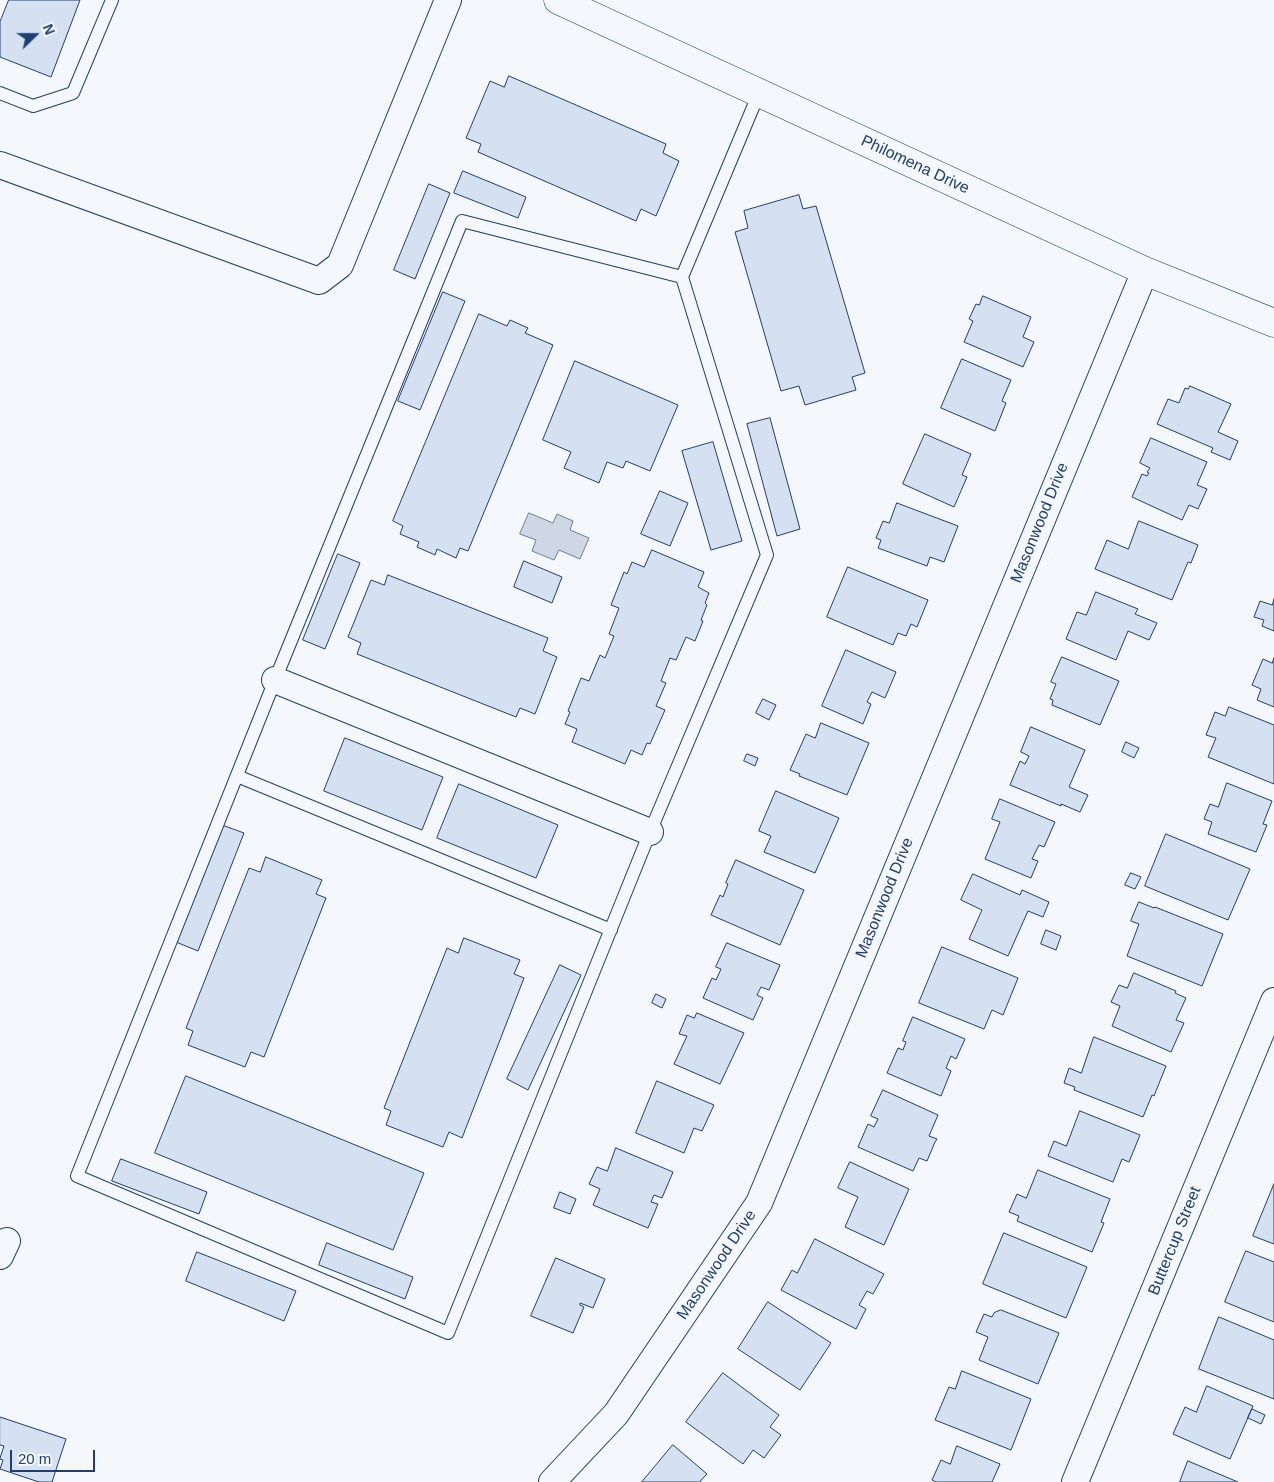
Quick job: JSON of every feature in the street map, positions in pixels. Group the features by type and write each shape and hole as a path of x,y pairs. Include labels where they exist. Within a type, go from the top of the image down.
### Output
{"street":[{"path":"0,164 320,281 340,265 448,0"},
{"name":"Philomena Drive","path":"558,0 1144,271 1274,323"},
{"name":"Masonwood Drive","path":"552,1482 616,1414 759,1203 1144,271"},
{"path":"275,680 650,832"},
{"name":"Buttercup Street","path":"1075,1482 1274,1001"}],"lane":[{"path":"0,93 33,106 73,93 112,0"},
{"path":"682,277 462,221 275,680 77,1176 448,1333 650,832 767,555 682,277 759,93"},
{"path":"237,776 611,930"}],"shaded area":[{"path":"529,513 553,523 557,514 573,521 570,530 589,538 580,559 559,550 554,560 532,551 536,540 520,534"}],"building":[{"path":"9,0 80,0 51,77 0,57 0,22"},
{"path":"509,76 666,144 663,153 679,161 656,216 641,209 636,221 478,152 481,144 466,138 490,81 504,87"},
{"path":"463,171 526,197 518,218 454,193"},
{"path":"429,184 450,193 415,279 394,270"},
{"path":"799,195 803,209 816,206 865,373 852,377 856,390 805,405 799,386 781,391 735,232 748,228 744,211"},
{"path":"443,292 465,301 420,410 398,401"},
{"path":"983,296 1031,317 1023,337 1034,342 1023,367 964,342 973,321 969,319 976,304 979,305"},
{"path":"479,314 507,326 510,320 528,328 525,333 553,345 468,551 460,548 456,558 437,549 435,555 417,547 419,542 400,534 403,526 393,521"},
{"path":"962,359 1011,380 1002,401 1006,403 995,431 941,408"},
{"path":"575,361 678,405 650,471 626,461 623,468 607,462 599,483 564,468 571,452 543,440"},
{"path":"1190,386 1231,404 1218,432 1238,441 1230,460 1211,452 1213,448 1157,424 1168,399 1179,403 1185,388 1188,389"},
{"path":"770,418 800,529 777,536 747,424"},
{"path":"925,434 971,454 962,475 967,477 954,507 903,484"},
{"path":"1151,438 1207,462 1197,485 1207,489 1198,509 1189,505 1182,520 1132,497 1142,474 1147,476 1149,473 1147,472 1150,468 1140,463"},
{"path":"713,442 742,541 711,550 682,451"},
{"path":"660,491 688,503 670,546 641,534"},
{"path":"897,503 958,526 944,562 930,557 927,566 878,548 881,540 876,538 883,521 889,523"},
{"path":"1139,521 1198,545 1191,563 1188,562 1172,600 1095,569 1107,540 1128,549"},
{"path":"652,550 704,572 698,587 709,593 701,620 703,621 695,641 686,637 676,660 670,658 661,681 666,683 656,706 665,710 650,744 647,743 642,755 631,750 625,764 572,742 577,729 565,724 581,678 589,681 600,655 605,658 614,636 609,634 619,608 611,605 624,572 627,574 632,562 644,567"},
{"path":"338,554 360,563 325,649 303,640"},
{"path":"524,561 562,577 552,603 514,587"},
{"path":"848,567 928,600 917,627 911,624 906,636 898,633 893,645 827,617"},
{"path":"388,575 548,638 543,651 557,657 535,714 520,708 516,717 357,654 361,643 348,637 371,580 384,585"},
{"path":"1096,592 1138,609 1135,614 1157,623 1149,640 1128,631 1116,660 1066,639 1077,612 1086,615"},
{"path":"1274,599 1274,631 1262,626 1264,620 1254,617 1260,601 1272,605"},
{"path":"846,650 896,672 885,698 872,692 867,702 871,704 863,724 822,706"},
{"path":"1062,657 1119,681 1100,725 1052,705 1053,700 1050,699 1056,684 1051,682"},
{"path":"1274,658 1274,707 1257,700 1261,689 1252,685 1263,659 1272,663"},
{"path":"763,699 776,705 769,720 756,713"},
{"path":"1229,707 1274,725 1274,784 1208,757 1216,738 1206,735 1215,712 1225,716"},
{"path":"821,723 869,743 847,795 799,776 800,774 790,770 806,734 815,738"},
{"path":"1031,727 1085,750 1069,787 1088,795 1080,812 1010,785 1020,761 1025,764 1029,756 1021,752"},
{"path":"345,738 443,777 422,830 324,791"},
{"path":"1126,742 1139,748 1134,758 1122,752"},
{"path":"747,754 758,758 755,766 744,761"},
{"path":"1227,783 1272,801 1263,824 1267,825 1256,852 1208,834 1212,822 1204,819 1210,804 1218,807"},
{"path":"459,784 558,825 536,878 437,838"},
{"path":"776,791 839,818 815,873 764,852 771,836 759,831"},
{"path":"1000,799 1055,822 1044,847 1039,845 1032,859 1038,861 1031,878 985,859 1000,822 992,819"},
{"path":"222,825 244,833 198,951 176,942"},
{"path":"1166,834 1250,869 1228,920 1145,886"},
{"path":"266,857 322,880 316,894 326,898 264,1057 251,1052 245,1067 188,1045 193,1031 186,1028 249,868 260,872"},
{"path":"736,860 804,890 780,945 711,915 720,895 723,897 728,884 726,883"},
{"path":"1131,873 1141,877 1135,889 1125,885"},
{"path":"973,874 1020,895 1022,890 1049,902 1043,917 1028,911 1008,956 969,939 982,910 961,900"},
{"path":"1139,902 1223,934 1202,986 1127,956 1139,924 1131,921"},
{"path":"1046,930 1061,936 1056,950 1041,944"},
{"path":"464,938 520,960 514,974 524,978 462,1138 449,1132 443,1147 386,1125 391,1111 384,1108 447,948 458,953"},
{"path":"727,943 780,965 769,990 761,987 757,995 763,998 753,1020 703,998 712,978 716,980 721,969 716,967"},
{"path":"942,947 1018,978 1003,1015 992,1010 984,1029 919,1003"},
{"path":"560,965 581,975 528,1090 507,1079"},
{"path":"1134,973 1176,991 1175,993 1186,998 1176,1020 1184,1023 1171,1052 1112,1026 1120,1006 1111,1002 1119,985 1127,988"},
{"path":"656,994 666,999 662,1008 652,1003"},
{"path":"697,1013 744,1033 720,1084 674,1064 687,1036 679,1034 687,1015 694,1018"},
{"path":"913,1017 965,1039 956,1059 951,1056 946,1068 951,1071 941,1096 887,1073 898,1048 903,1050 906,1042 903,1041"},
{"path":"1094,1037 1166,1066 1143,1117 1074,1090 1075,1087 1064,1083 1069,1068 1081,1073"},
{"path":"186,1076 424,1173 393,1250 155,1153"},
{"path":"657,1081 714,1105 702,1131 694,1128 684,1153 636,1133"},
{"path":"883,1090 938,1115 929,1136 937,1139 927,1161 919,1158 913,1171 858,1147 868,1124 874,1127 878,1119 871,1116"},
{"path":"1080,1111 1140,1135 1129,1162 1122,1159 1113,1182 1048,1156 1054,1141 1066,1146"},
{"path":"616,1148 673,1172 662,1198 654,1195 651,1202 658,1204 648,1228 593,1205 600,1189 589,1184 597,1167 607,1171"},
{"path":"121,1159 207,1192 199,1214 112,1181"},
{"path":"850,1162 909,1189 884,1245 845,1227 858,1197 838,1188"},
{"path":"1038,1170 1110,1199 1101,1222 1104,1223 1092,1252 1017,1221 1019,1216 1009,1212 1017,1194 1026,1198"},
{"path":"1274,1184 1274,1244 1253,1236"},
{"path":"560,1192 576,1199 570,1214 554,1208"},
{"path":"1004,1233 1087,1267 1066,1318 983,1284"},
{"path":"815,1239 884,1274 873,1294 867,1291 859,1305 866,1309 856,1329 781,1290 792,1270 797,1273"},
{"path":"327,1243 413,1277 405,1299 319,1265"},
{"path":"1246,1251 1274,1262 1274,1322 1225,1302"},
{"path":"197,1252 296,1291 284,1321 186,1281"},
{"path":"556,1258 605,1279 593,1308 580,1303 584,1307 573,1333 531,1316"},
{"path":"768,1302 831,1343 800,1390 738,1349"},
{"path":"1001,1310 1059,1333 1038,1384 979,1360 988,1337 976,1332 984,1314 992,1317 994,1313"},
{"path":"1219,1317 1274,1340 1274,1399 1199,1369"},
{"path":"962,1371 1031,1399 1011,1450 935,1420 949,1387 955,1389"},
{"path":"723,1373 779,1415 770,1427 781,1435 764,1458 753,1450 743,1464 686,1422"},
{"path":"1207,1386 1253,1406 1230,1459 1173,1434 1185,1407 1196,1412"},
{"path":"1252,1409 1265,1415 1261,1424 1248,1418"},
{"path":"0,1417 66,1439 52,1482 39,1482 0,1469 3,1460 0,1458 4,1446 0,1445"},
{"path":"673,1445 707,1474 700,1482 642,1482"},
{"path":"957,1446 1000,1464 992,1482 936,1482 932,1480 941,1460 950,1464"},
{"path":"1188,1461 1238,1482 1180,1482"}]}
